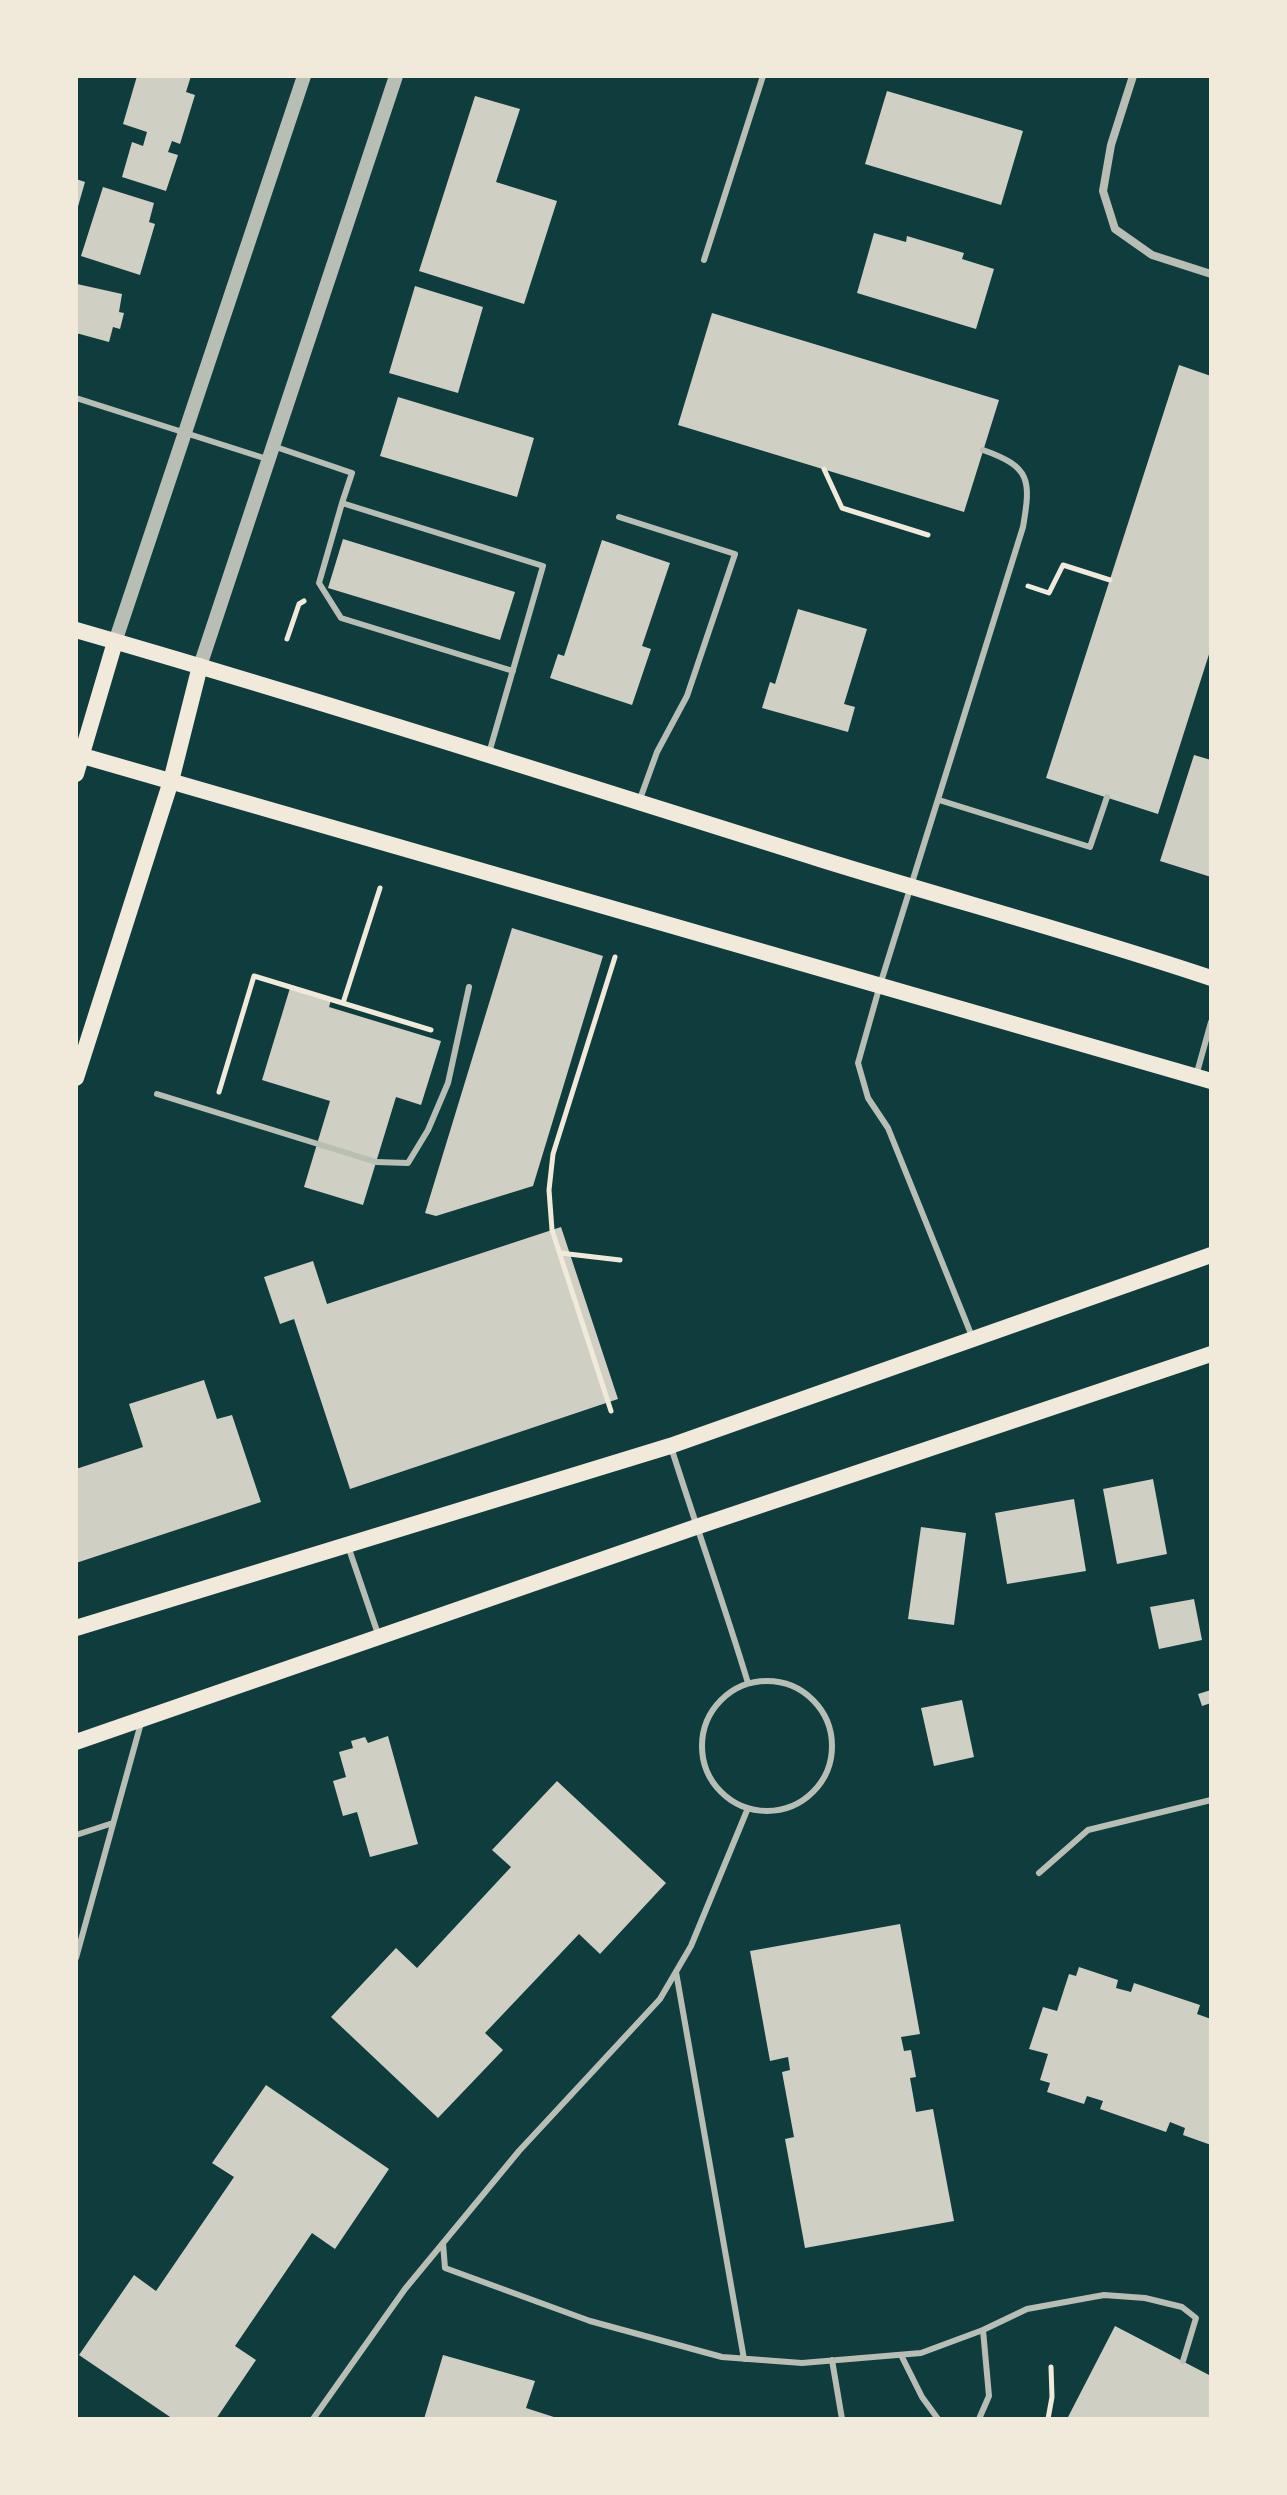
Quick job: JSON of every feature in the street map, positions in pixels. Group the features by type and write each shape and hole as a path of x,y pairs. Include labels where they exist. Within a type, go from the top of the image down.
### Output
{"main road":[{"path":"76,630 1211,978"},
{"path":"76,774 78,755 115,642"},
{"path":"76,1078 79,1060 171,781 200,666"},
{"path":"78,755 1206,1080"},
{"path":"76,1628 670,1446 1211,1255"},
{"path":"76,1742 696,1527 1211,1354"}],"street":[{"path":"115,642 304,76"},
{"path":"200,666 396,76"},
{"path":"1133,76 1111,145 1103,191 1115,229 1152,255 1211,274"}],"lane":[{"path":"704,260 763,76"},
{"path":"76,398 184,432 352,473 319,583 341,618 513,671"},
{"path":"973,1339 888,1128 868,1098 858,1063 1023,527 1029,493 1023,475 1009,459 983,450"},
{"path":"342,503 543,566 488,756"},
{"path":"619,517 735,554 687,696 657,752 639,802"},
{"path":"939,800 1090,847 1107,797"},
{"path":"157,1094 376,1162 408,1163 428,1130 448,1083 469,987"},
{"path":"1206,1080 1211,1022"},
{"path":"670,1446 718,1584 748,1683"},
{"path":"347,1545 379,1637"},
{"path":"769,1681 791,1685 810,1696 824,1714 832,1735 832,1757 824,1778 810,1795 791,1807 770,1811 748,1808 729,1799 715,1784 705,1766 702,1746 705,1726 715,1707 729,1693 748,1683 769,1681"},
{"path":"76,1958 142,1719"},
{"path":"1039,1873 1088,1830 1211,1800"},
{"path":"313,2419 405,2289 519,2151 660,1999 691,1946 748,1808"},
{"path":"76,1835 113,1823"},
{"path":"676,1971 744,2359"},
{"path":"443,2243 445,2268 590,2321 722,2357 802,2363 921,2353 983,2330 1027,2309 1104,2295 1145,2298 1182,2307 1196,2318 1183,2361"},
{"path":"979,2419 989,2396 983,2330"},
{"path":"901,2355 922,2397 938,2419"},
{"path":"832,2360 842,2419"}],"path":[{"path":"824,469 842,508 928,535"},
{"path":"1049,593 1063,565 1110,580"},
{"path":"287,639 299,604 324,591"},
{"path":"343,1003 380,888"},
{"path":"611,1411 552,1230 549,1190 553,1154 615,957"},
{"path":"213,1112 254,976 431,1030"},
{"path":"560,1253 620,1260"},
{"path":"1048,2419 1052,2397 1051,2367"}],"building":[{"path":"137,76 191,76 186,92 195,95 180,144 172,141 168,152 178,155 166,191 122,177 132,142 143,146 147,132 123,124"},
{"path":"887,91 1023,131 1001,205 865,164"},
{"path":"475,96 520,109 496,182 557,201 524,304 419,271"},
{"path":"76,179 85,182 77,210 76,210"},
{"path":"103,187 154,203 149,222 155,224 140,275 81,256"},
{"path":"874,233 906,242 907,236 964,253 962,259 994,269 976,329 857,293"},
{"path":"77,284 122,294 119,312 124,313 120,329 113,327 109,342 76,333"},
{"path":"415,286 483,307 458,393 389,373"},
{"path":"712,313 999,400 964,512 678,425"},
{"path":"1179,365 1211,376 1211,648 1158,814 1046,778"},
{"path":"398,397 534,438 517,497 380,456"},
{"path":"343,539 515,592 500,640 328,588"},
{"path":"602,540 670,563 642,646 651,649 632,705 550,678 558,654 564,656"},
{"path":"798,609 867,629 844,704 855,707 848,732 762,708 770,682 775,684"},
{"path":"1194,755 1211,760 1211,877 1160,861"},
{"path":"512,928 603,956 533,1186 436,1216 425,1213"},
{"path":"290,988 331,1000 329,1007 441,1041 421,1105 396,1097 363,1205 304,1187 330,1101 262,1080"},
{"path":"561,1227 618,1399 350,1489 294,1319 280,1324 264,1277 313,1261 327,1304"},
{"path":"204,1380 217,1419 232,1415 261,1502 76,1563 76,1469 143,1447 129,1404"},
{"path":"1153,1479 1167,1554 1117,1564 1103,1489"},
{"path":"1074,1499 1086,1571 1007,1584 995,1513"},
{"path":"921,1527 966,1533 954,1625 908,1619"},
{"path":"1194,1599 1202,1640 1159,1649 1150,1607"},
{"path":"1211,1690 1211,1703 1202,1706 1198,1694"},
{"path":"962,1700 974,1757 934,1766 921,1708"},
{"path":"388,1736 418,1844 370,1857 357,1812 343,1816 333,1781 346,1777 339,1752 353,1748 351,1741 365,1737 368,1743"},
{"path":"557,1781 666,1883 600,1954 579,1934 485,2033 503,2050 438,2118 331,2017 396,1948 417,1968 511,1867 492,1850"},
{"path":"900,1924 920,2034 901,2037 904,2051 911,2050 916,2077 910,2078 916,2112 933,2109 954,2221 805,2248 785,2139 794,2137 782,2072 790,2070 788,2057 770,2061 750,1951"},
{"path":"1079,1967 1118,1980 1116,1988 1131,1992 1134,1983 1200,2005 1197,2014 1211,2019 1211,2145 1183,2135 1185,2128 1170,2122 1166,2132 1100,2109 1103,2101 1087,2096 1084,2104 1047,2092 1050,2083 1040,2080 1048,2054 1029,2049 1043,2007 1057,2011 1069,1974 1076,1976"},
{"path":"266,2085 389,2169 335,2249 312,2233 235,2346 256,2360 216,2419 173,2419 79,2355 134,2275 156,2291 234,2177 212,2163"},
{"path":"1115,2326 1211,2376 1211,2419 1067,2419"},
{"path":"443,2355 535,2381 526,2408 560,2419 424,2419"}]}
